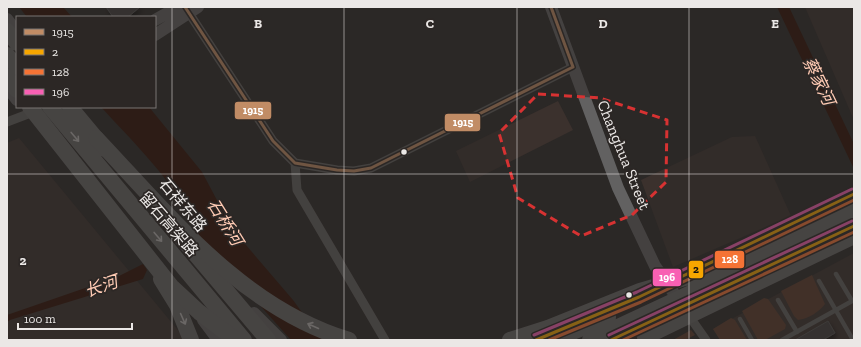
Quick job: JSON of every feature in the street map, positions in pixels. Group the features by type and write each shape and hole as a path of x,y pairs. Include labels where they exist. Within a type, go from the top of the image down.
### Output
{"highway":[{"path":"7,31 16,42"},
{"path":"7,55 16,66"},
{"path":"7,77 16,89"},
{"name":"留石高架路","path":"51,108 244,340"},
{"name":"留石高架路","path":"71,108 268,340"},
{"path":"29,109 150,261 186,301 236,340"},
{"path":"96,138 189,235 241,283 291,315 350,340"},
{"path":"554,340 712,270 854,202"},
{"path":"590,340 854,217"},
{"path":"641,339 854,236"},
{"path":"150,261 177,306 191,340"},
{"path":"510,340 548,328 640,292 712,270"}],"main road":[{"path":"156,19 178,7"},
{"name":"Changhua Street","path":"551,7 618,188 655,266 683,306"},
{"path":"156,34 191,9"},
{"path":"7,19 16,31"},
{"path":"7,87 16,99"},
{"name":"石祥东路","path":"79,108 254,313 281,340"},
{"path":"29,109 154,256 218,340"},
{"path":"536,340 667,284 854,194"},
{"path":"611,340 854,226"}],"street":[{"path":"191,9 274,141 295,163 337,170 354,171 371,168 573,67"},
{"path":"7,122 29,109"},
{"path":"295,163 297,190 385,340"},
{"path":"683,306 704,339"}],"lane":[{"path":"782,340 853,301 836,274"},
{"path":"819,281 854,340"},
{"path":"778,300 796,332"},
{"path":"740,319 752,340"}],"highlighted area":[{"path":"538,94 600,98 667,120 666,182 632,215 581,236 518,198 499,133"}],"shaded area":[{"path":"805,7 854,7 854,120"},
{"path":"558,101 573,130 470,182 456,151"},
{"path":"755,136 791,216 673,267 641,180 732,137"},
{"path":"19,138 186,340 7,340 7,143"},
{"path":"854,253 854,340 721,340 713,329"},
{"path":"812,275 825,304 813,315 798,320 794,316 781,291"},
{"path":"764,298 768,299 786,325 785,329 765,340 758,340 742,311"},
{"path":"731,318 735,320 747,340 720,340 713,329"},
{"path":"691,330 695,335 685,340 673,340"}],"water":[{"path":"19,7 63,7 71,16 26,16"},
{"name":"蔡家河","path":"777,7 789,7 854,144 854,169"},
{"name":"石桥河","path":"102,108 150,108 202,172 227,219 240,238 293,300 322,340 291,340 196,234 189,216 179,199 148,158"},
{"name":"长河","path":"143,264 147,270 143,279 7,322 7,315 117,277"}],"building":[{"path":"106,7 140,7 129,16 112,16"},
{"path":"828,321 835,333 823,340 795,340"}],"transit line":[{"name":"1915","path":"185,7 273,141 295,163 337,170 354,171 371,168 573,67"},
{"name":"1915","path":"551,7 573,67"},
{"name":"196","path":"534,335 637,292 852,189"},
{"name":"2","path":"536,340 639,297 854,194"},
{"name":"128","path":"549,340 641,302 854,200"},
{"name":"196","path":"609,335 852,221"},
{"name":"2","path":"611,340 854,226"},
{"name":"128","path":"623,340 854,232"}]}
